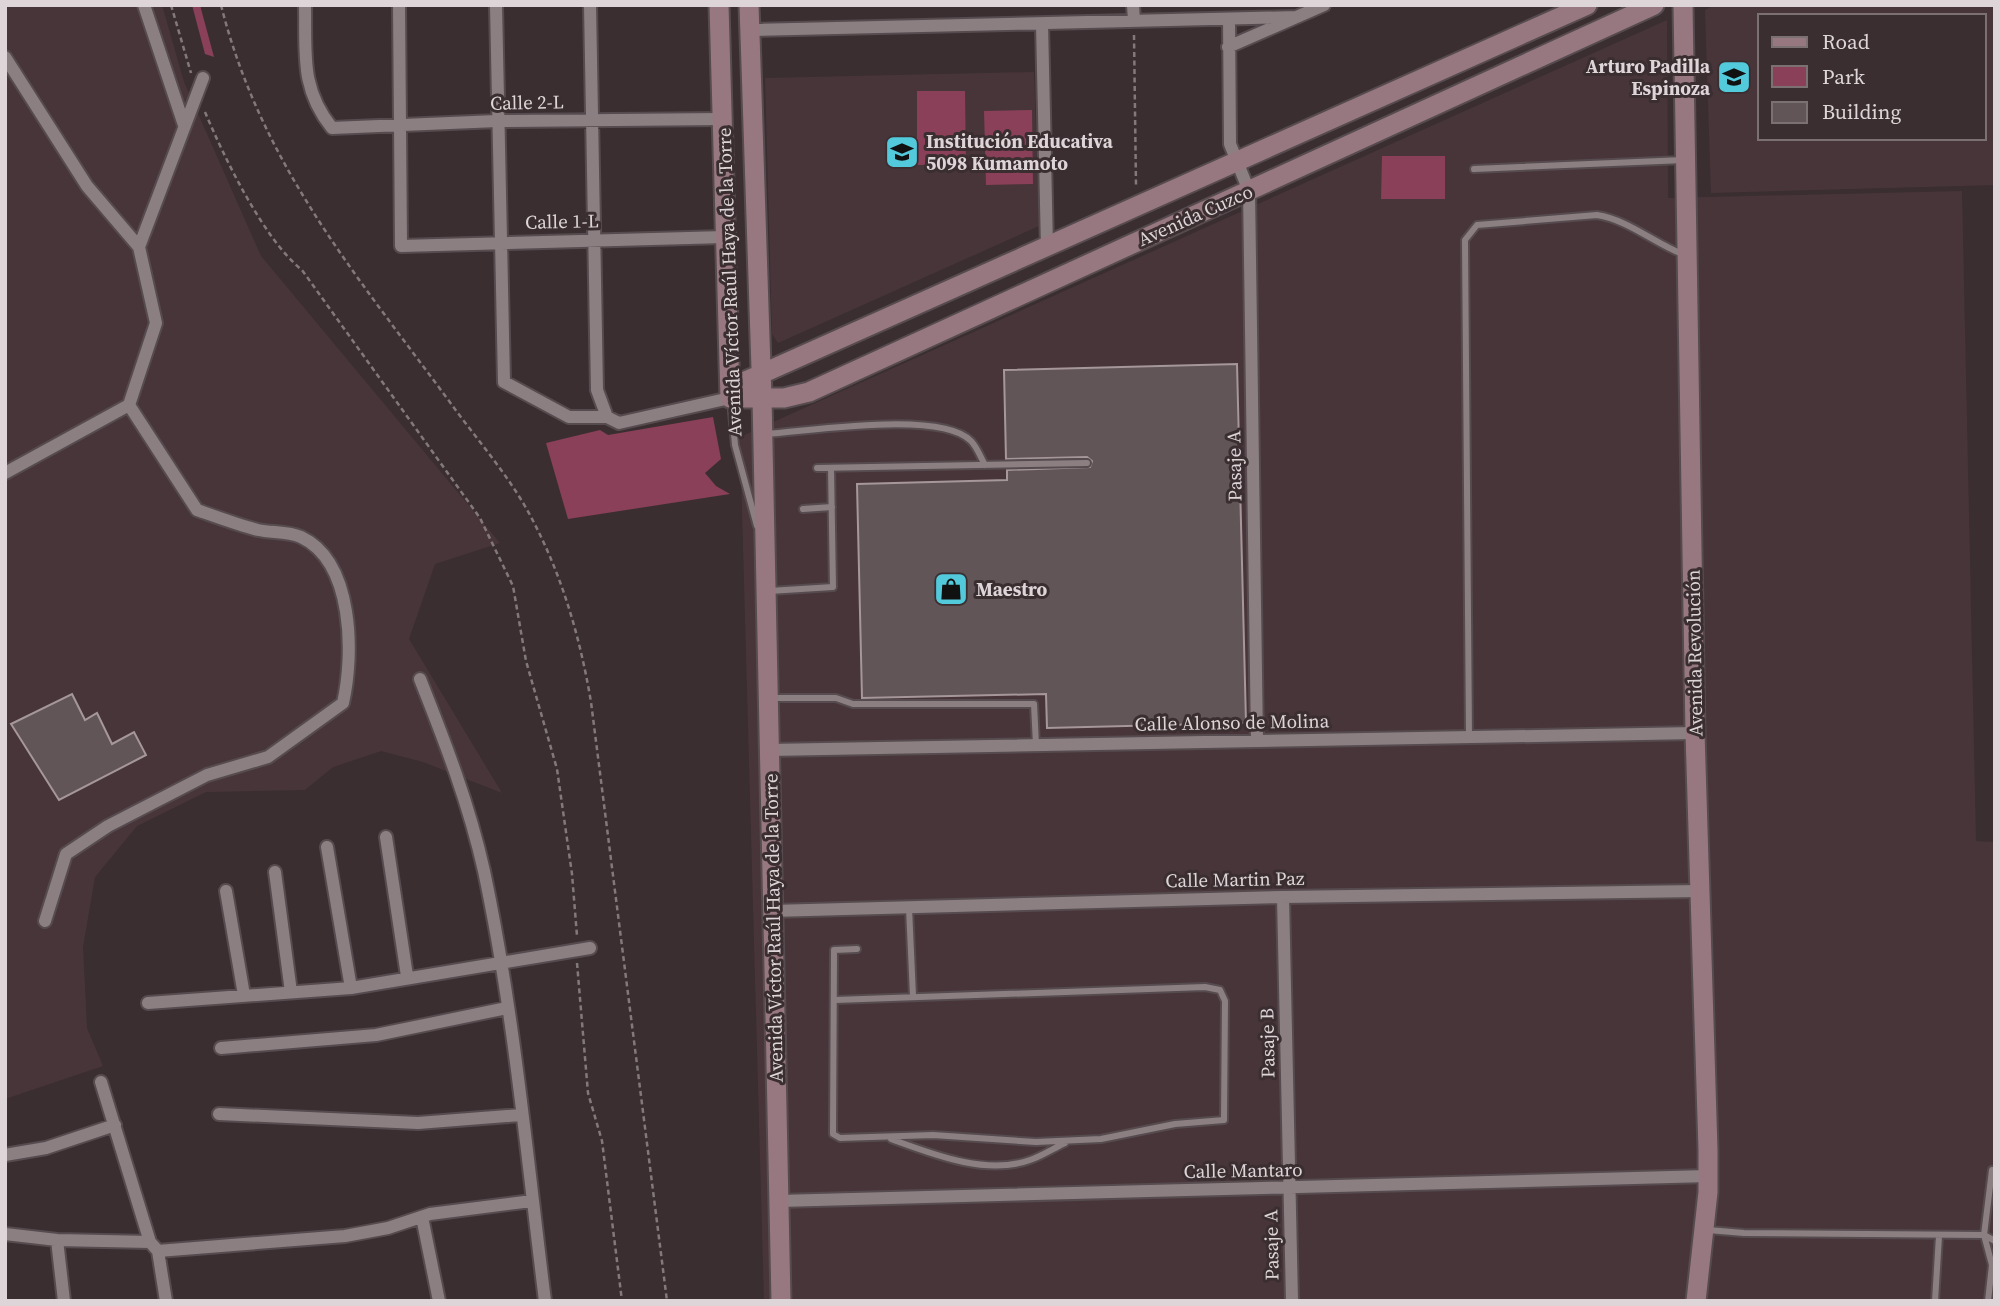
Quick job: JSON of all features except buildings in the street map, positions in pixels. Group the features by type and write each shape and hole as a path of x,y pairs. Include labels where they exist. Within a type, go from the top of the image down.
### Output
{"street":[{"path":"144,5 184,125"},
{"name":"Calle 2-L","path":"305,5 306,80 317,109 332,128 497,121 722,119"},
{"path":"399,5 401,125"},
{"path":"496,5 504,382 569,417 607,417 619,423 730,393"},
{"path":"590,5 597,390 607,417"},
{"name":"Avenida Víctor Raúl Haya de la Torre","path":"719,5 730,393"},
{"name":"Avenida Víctor Raúl Haya de la Torre","path":"749,5 763,435 781,1301"},
{"path":"1133,5 1133,21"},
{"path":"1228,47 1324,5"},
{"name":"Avenida Cuzco","path":"730,393 760,376 1587,5"},
{"name":"Avenida Cuzco","path":"730,393 784,398 809,391 1654,5"},
{"name":"Avenida Revolución","path":"1683,5 1695,733 1708,1176 1696,1301"},
{"path":"750,30 1297,18"},
{"path":"1229,19 1230,144 1249,191"},
{"path":"1042,23 1046,248"},
{"path":"5,57 87,186 139,247 156,323 129,405 5,473"},
{"path":"139,247 203,78"},
{"name":"Calle 1-L","path":"401,125 401,246 725,237"},
{"name":"Pasaje A","path":"1249,191 1257,741"},
{"path":"45,921 66,854 108,827 207,775 268,757 343,704 349,676 351,642 340,587 328,562 315,546 298,536 259,530 197,510 129,405"},
{"path":"421,680 460,781 483,869 501,962 545,1301"},
{"name":"Calle Alonso de Molina","path":"769,750 1695,733"},
{"path":"386,838 407,976"},
{"path":"327,847 351,988"},
{"path":"275,872 291,992"},
{"path":"226,891 244,995"},
{"name":"Calle Martin Paz","path":"772,911 1283,897 1700,891"},
{"name":"Pasaje B","path":"1283,897 1289,1188"},
{"path":"148,1003 351,988 407,976 583,949"},
{"path":"221,1048 376,1035 507,1008"},
{"path":"101,1082 154,1247 166,1301"},
{"path":"219,1114 418,1123 521,1115"},
{"path":"5,1155 46,1148 115,1125"},
{"name":"Calle Mantaro","path":"779,1201 1708,1176"},
{"name":"Pasaje A","path":"1289,1188 1292,1301"},
{"path":"5,1234 154,1247 345,1236 388,1228 422,1217 532,1200"},
{"path":"422,1217 439,1301"},
{"path":"57,1240 64,1301"}],"lane":[{"path":"1474,169 1686,160"},
{"path":"1469,737 1465,240 1476,225 1597,215 1619,221 1665,247 1687,255"},
{"name":"Avenida Víctor Raúl Haya de la Torre","path":"730,393 735,446 765,556"},
{"path":"763,435 915,423 944,427 971,440 985,465"},
{"path":"817,468 1087,463"},
{"path":"766,592 833,587 831,468"},
{"path":"803,509 832,507"},
{"path":"768,698 836,698 853,704 1034,704 1036,745"},
{"path":"909,908 913,996"},
{"path":"835,1000 1205,987 1220,990 1225,1001 1224,1120 1174,1124 1101,1139 1036,1142 933,1135 840,1138 833,1134 834,950 857,949"},
{"path":"890,1138 940,1157 1007,1165 1030,1160 1069,1140"},
{"path":"1988,1301 1992,1265 1984,1235 1992,1170"},
{"path":"1703,1229 1744,1233 1984,1235 1995,1241"},
{"path":"1935,1301 1939,1236"}],"path":[{"path":"171,5 197,92 216,139 250,202 289,260 302,270 480,519 513,586 526,661 557,769 583,949 588,1093 602,1141 622,1301"},
{"path":"221,5 247,89 286,170 327,236 530,515 572,614 591,702 667,1301"},
{"path":"1133,21 1135,175 1139,205"}],"shaded area":[{"path":"5,5 162,5 184,82 261,256 500,543 435,564 409,639 502,793 423,762 381,751 333,767 305,790 206,792 137,826 95,877 83,947 87,1028 103,1066 5,1099"},
{"name":"Arturo Padilla Espinoza","path":"1715,5 1995,5 1995,185 1711,193 1705,10"},
{"path":"1667,20 1668,198 1962,191 1976,841 1995,842 1995,1301 764,1301 740,437"},
{"name":"Institución Educativa 5098 Kumamoto","path":"1034,72 1039,226 778,343 772,334 765,78"}],"green space":[{"path":"192,5 200,5 214,57 205,54"},
{"path":"917,91 965,91 966,164 917,165"},
{"path":"1032,110 1033,184 986,185 984,111"},
{"path":"1382,156 1445,156 1445,199 1381,199"},
{"path":"713,417 721,459 705,473 716,486 730,494 568,519 546,443 600,430 608,435"}],"place":[{"name":"Arturo Padilla Espinoza","path":"1734,77"},
{"name":"Institución Educativa 5098 Kumamoto","path":"902,152"},
{"name":"Maestro","path":"951,589"}]}
